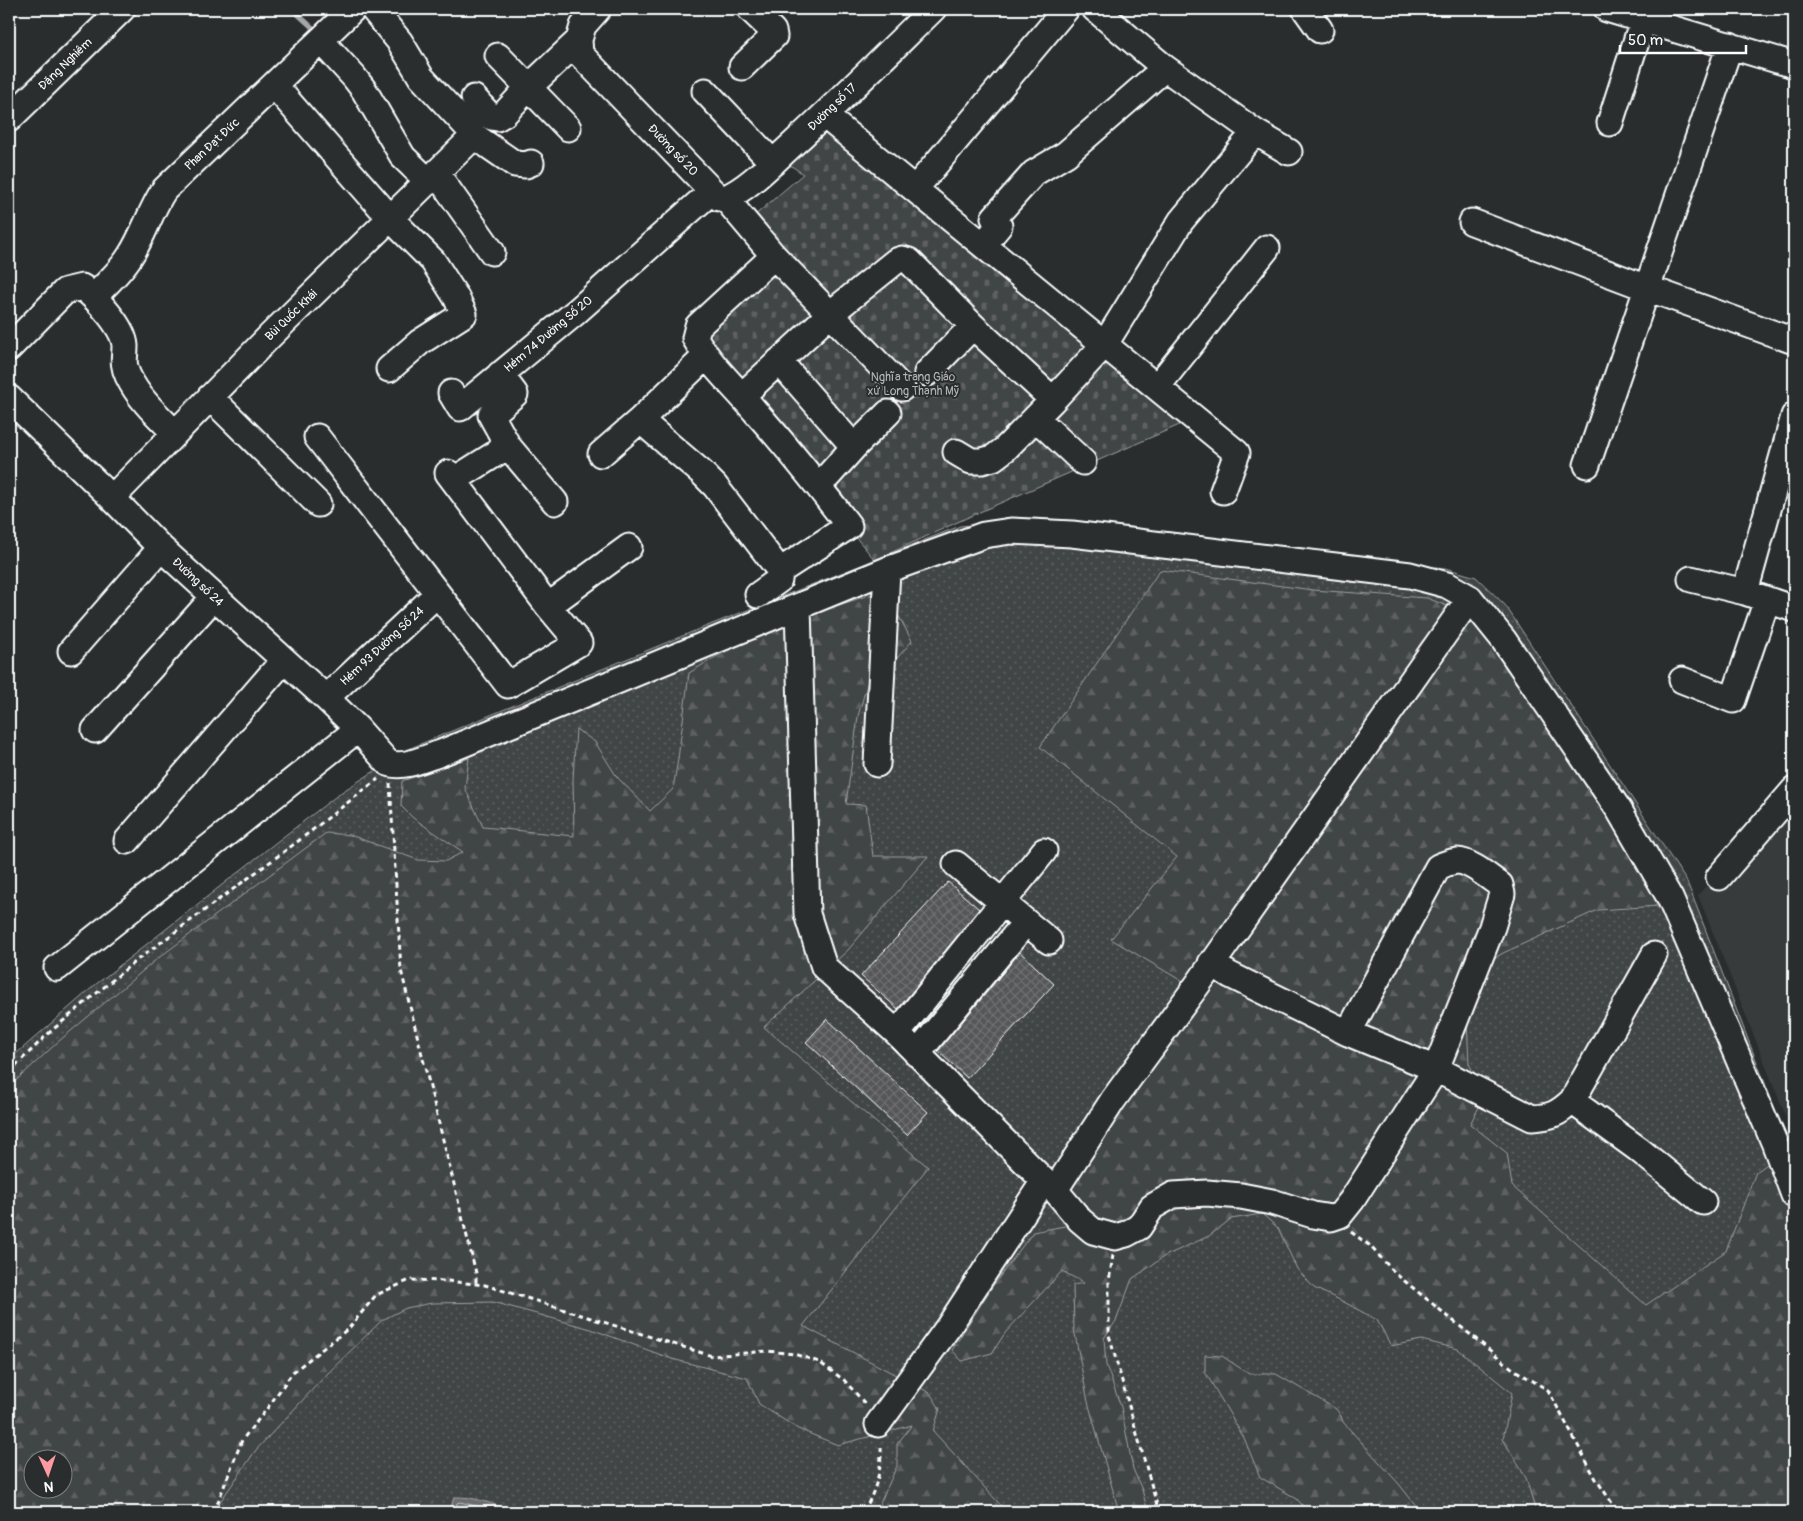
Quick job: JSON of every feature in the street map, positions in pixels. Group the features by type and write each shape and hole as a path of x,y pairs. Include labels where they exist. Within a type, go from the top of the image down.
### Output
{"street":[{"name":"Đặng Nghiêm","path":"9,119 122,9"},
{"name":"Phan Đạt Đức","path":"94,297 130,257 145,228 154,204 164,190 353,9"},
{"path":"373,9 400,42 421,77 473,135 515,164 526,165 531,163"},
{"path":"742,67 774,36 773,31 750,9"},
{"path":"915,189 1066,9"},
{"path":"1096,9 1165,68 1255,132 1289,152"},
{"path":"1306,9 1320,30"},
{"path":"1607,9 1651,17 1730,46 1794,65"},
{"path":"474,98 491,116 497,118 504,114 579,40 582,26 593,10"},
{"name":"Đường số 17","path":"719,194 734,194 773,163 824,115 924,12"},
{"path":"1610,123 1651,17"},
{"name":"Đường số 20","path":"579,40 580,54 719,194 774,256 902,388"},
{"path":"320,42 364,90 403,158 433,178 492,252"},
{"path":"1586,465 1730,46"},
{"path":"498,56 568,128"},
{"path":"983,245 999,226 994,218 1034,173 1066,154 1165,68"},
{"path":"274,85 390,219 433,261 456,297 464,314 420,342 389,369"},
{"path":"705,91 773,163"},
{"path":"824,115 1237,453 1222,491"},
{"path":"956,452 971,461 993,458 1005,449 1053,400 1105,344 1181,221 1255,132"},
{"name":"Bùi Quốc Khái","path":"112,498 270,336 433,178 473,135"},
{"name":"Hẻm 74 Đường Số 20","path":"508,446 491,415 515,394 500,374 719,194"},
{"path":"1472,222 1794,341"},
{"path":"1157,387 1267,248"},
{"path":"774,256 698,326 695,338 706,356 801,464 849,526 780,571"},
{"path":"746,392 830,314 896,261 902,259 909,262 973,326 1053,400"},
{"path":"9,348 65,291 82,287 94,297 122,334 125,346 123,359 128,375 144,402 175,433"},
{"path":"927,373 973,326"},
{"path":"601,454 640,420 706,356"},
{"path":"779,361 854,447"},
{"path":"451,393 460,408 500,374"},
{"path":"210,397 318,504"},
{"name":"Đường số 24","path":"9,398 161,548 326,698 358,729 390,766"},
{"path":"828,476 888,414"},
{"path":"1682,680 1733,700 1794,416"},
{"path":"1036,418 1083,462"},
{"path":"640,420 702,472 715,486 780,571 779,580 758,595"},
{"path":"317,438 508,684 579,642 548,606 451,477 508,446 555,502"},
{"path":"390,766 402,765 440,753 887,570 984,535 1011,531 1072,534 1410,575 1447,585 1470,598 1504,639 1619,810 1670,898 1774,1142 1794,1195"},
{"path":"548,606 629,547"},
{"path":"71,651 161,548"},
{"path":"877,764 887,570"},
{"path":"1691,580 1756,596 1794,609"},
{"name":"Hẻm 93 Đường Số 24","path":"326,698 437,594"},
{"path":"95,730 214,597"},
{"path":"878,1424 1113,1100 1470,598"},
{"path":"798,607 807,914 824,968 897,1034 1050,1186 1080,1220 1093,1230 1115,1237 1139,1227 1152,1207 1173,1195 1207,1193 1241,1196 1272,1202 1313,1215 1331,1218 1340,1215 1352,1200 1436,1069 1477,968 1502,894 1500,885 1482,872 1459,861 1446,863 1438,867 1348,1033"},
{"path":"127,841 284,660"},
{"path":"57,968 358,729"},
{"path":"1720,877 1794,790"},
{"path":"897,1034 1044,851"},
{"path":"956,864 1049,941"},
{"path":"917,1054 1026,922"},
{"path":"1211,963 1230,975 1348,1033 1436,1069 1532,1118 1548,1117 1561,1111 1572,1101 1654,955"},
{"path":"1572,1101 1638,1149 1703,1202"}],"path":[{"path":"9,1072 51,1032 134,963 297,842 390,766"},
{"path":"390,766 401,970 476,1273 476,1284"},
{"path":"1331,1218 1369,1244 1396,1274 1506,1363 1548,1390 1596,1479 1618,1512"},
{"path":"1115,1237 1109,1280 1109,1335 1159,1512"},
{"path":"214,1512 242,1440 293,1372 349,1328 376,1296 410,1280 448,1281 485,1285 712,1356 767,1351 794,1354 819,1362 844,1380 865,1403 878,1424 881,1436 880,1474 876,1488 864,1512"}],"shaded area":[{"path":"1794,787 1794,1137 1698,895"}],"green space":[{"name":"Nghĩa trang Giáo xứ Long Thạnh Mỹ","path":"828,123 1184,423 975,514 875,560 699,353 695,335 772,250 746,223 803,174 783,160"},
{"path":"1010,521 1445,568 1476,577 1505,605 1687,882 1794,1158 1794,1512 9,1512 9,1060 95,985 279,840 343,791 413,747 692,632 960,526"},
{"path":"1160,570 1313,590 1427,598 1462,612 1492,639 1545,677 1688,904 1598,910 1503,953 1465,976 1469,1064 1486,1094 1470,1124 1507,1153 1512,1186 1646,1305 1726,1251 1756,1172 1787,1150 1794,1169 1794,1512 1536,1512 1526,1478 1503,1439 1512,1393 1458,1349 1421,1340 1391,1346 1377,1320 1314,1288 1297,1269 1278,1228 1262,1214 1231,1219 1209,1236 1165,1256 1132,1279 1116,1321 1104,1338 1106,1365 1121,1407 1133,1469 1142,1490 1148,1512 1119,1512 1088,1402 1074,1329 1073,1285 1084,1283 1062,1271 1005,1333 992,1353 962,1361 952,1350 992,1287 1033,1232 1070,1225 1088,1209 1060,1184 1197,990 1111,939 1177,857 1040,747"},
{"path":"885,590 912,641 890,666 868,681 858,716 846,804 866,805 873,856 928,856 848,950 764,1027 928,1167 803,1326 930,1393 940,1409 933,1431 1007,1512 876,1512 897,1466 897,1444 912,1425 838,1445 798,1429 759,1404 747,1378 672,1359 591,1329 493,1302 432,1303 406,1308 382,1320 327,1374 256,1450 213,1512 9,1512 9,1087 59,1041 157,959 326,833 350,835 418,860 446,861 463,852 413,818 401,806 402,781 469,758 465,788 483,827 574,836 573,779 576,729 595,742 617,777 650,811 673,789 689,673 759,631"},
{"path":"1205,1355 1222,1356 1249,1374 1276,1374 1336,1409 1343,1422 1399,1484 1421,1512 1308,1512 1297,1499 1260,1477 1244,1438 1205,1372"}],"water":[{"path":"454,1497 477,1499 514,1512 450,1512"}],"building":[{"path":"948,882 979,909 898,1009 861,976"},
{"path":"1020,952 1054,984 967,1078 938,1051"},
{"path":"827,1019 928,1112 907,1135 806,1042"}],"waterway":[{"path":"292,9 313,28"}]}
